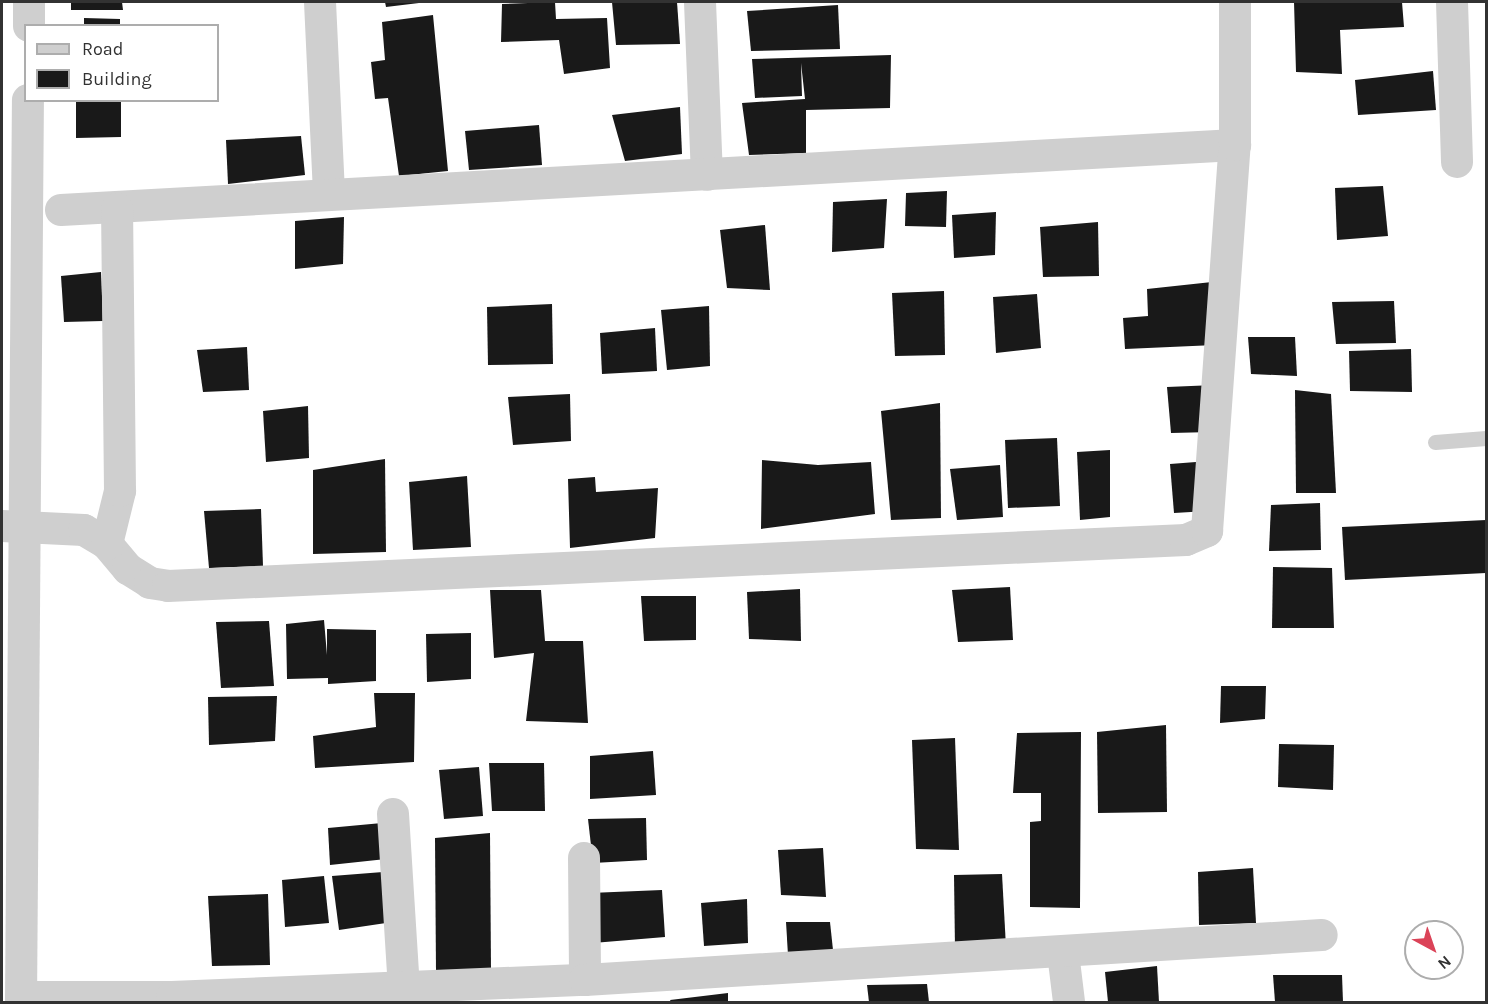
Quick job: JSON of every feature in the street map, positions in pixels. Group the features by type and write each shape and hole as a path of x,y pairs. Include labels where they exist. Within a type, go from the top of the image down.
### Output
{"street":[{"path":"29,2 29,24"},
{"path":"320,2 329,195"},
{"path":"700,2 707,175"},
{"path":"15,526 84,530 107,544 128,569 150,583 168,586 1186,540 1207,531 1212,504 1235,145 1234,2"},
{"path":"1452,2 1457,162"},
{"path":"28,102 23,443 15,526 21,1000 172,997 585,980 1063,953 1322,935"},
{"path":"61,210 117,209 329,195 1235,145"},
{"path":"107,544 120,491 117,209"},
{"path":"393,814 404,988"},
{"path":"584,858 585,980"},
{"path":"1063,953 1068,1002"}],"lane":[{"path":"1435,442 1486,438"}],"building":[{"path":"71,2 122,2 123,10 71,10"},
{"path":"385,2 419,2 419,3 386,7"},
{"path":"555,2 556,19 607,18 610,68 564,74 559,40 501,42 502,4"},
{"path":"612,2 677,2 680,44 616,45"},
{"path":"1294,2 1402,2 1404,27 1340,30 1342,74 1296,72"},
{"path":"838,5 840,49 751,51 747,11"},
{"path":"433,15 448,171 399,176 388,98 375,99 371,62 385,60 382,22"},
{"path":"84,18 120,19 120,24 84,24"},
{"path":"891,55 890,108 806,110 806,153 749,155 742,103 805,99 801,63 802,96 755,98 752,59"},
{"path":"1433,71 1436,110 1358,115 1355,80"},
{"path":"76,102 121,102 121,137 76,138"},
{"path":"680,107 682,154 625,161 612,115"},
{"path":"539,125 542,165 469,170 465,131"},
{"path":"301,136 305,175 228,184 226,140"},
{"path":"1383,186 1388,236 1337,240 1335,188"},
{"path":"947,191 946,227 905,226 906,193"},
{"path":"887,199 884,248 832,252 833,202"},
{"path":"996,212 995,255 954,258 952,215"},
{"path":"344,217 343,264 295,269 295,221"},
{"path":"1098,222 1099,276 1043,277 1040,227"},
{"path":"765,225 770,290 727,288 720,230"},
{"path":"101,272 103,321 64,322 61,276"},
{"path":"1212,282 1215,345 1125,349 1123,318 1148,316 1147,289"},
{"path":"944,291 945,355 895,356 892,293"},
{"path":"1037,294 1041,348 996,353 993,297"},
{"path":"1394,301 1396,343 1336,344 1332,302"},
{"path":"552,304 553,364 488,365 487,307"},
{"path":"709,306 710,366 667,370 661,310"},
{"path":"655,328 657,371 602,374 600,333"},
{"path":"1248,337 1295,337 1297,376 1251,374"},
{"path":"247,347 249,390 203,392 197,350"},
{"path":"1411,349 1412,392 1350,391 1349,351"},
{"path":"1215,385 1212,432 1171,433 1167,387"},
{"path":"1295,390 1331,394 1336,493 1296,493"},
{"path":"570,394 571,441 513,445 508,397"},
{"path":"940,403 941,518 891,520 881,411"},
{"path":"308,406 309,458 266,462 263,411"},
{"path":"1057,438 1060,506 1008,508 1005,440"},
{"path":"1110,450 1110,517 1080,520 1077,452"},
{"path":"385,459 386,552 313,554 313,470"},
{"path":"762,460 818,465 871,462 875,514 761,529"},
{"path":"1209,461 1208,511 1174,513 1170,464"},
{"path":"1000,465 1003,517 957,520 950,469"},
{"path":"467,476 471,547 413,550 409,482"},
{"path":"595,477 596,492 658,488 655,538 570,548 568,479"},
{"path":"1320,503 1321,550 1269,551 1271,505"},
{"path":"261,509 263,566 209,568 204,511"},
{"path":"1486,520 1486,573 1345,580 1342,527"},
{"path":"1273,567 1332,568 1334,628 1272,628"},
{"path":"1010,587 1013,640 958,642 952,590"},
{"path":"800,589 801,641 749,639 747,592"},
{"path":"490,590 541,590 545,641 583,641 588,723 526,721 534,653 494,658"},
{"path":"641,596 696,596 696,640 644,641"},
{"path":"324,620 327,655 327,629 376,630 376,681 328,684 328,678 287,679 286,624"},
{"path":"269,621 274,686 221,688 216,622"},
{"path":"471,633 471,679 427,682 426,634"},
{"path":"1221,686 1266,686 1265,719 1220,723"},
{"path":"374,693 415,693 414,762 315,768 313,736 376,727"},
{"path":"277,696 275,741 209,745 208,697"},
{"path":"1166,725 1167,812 1098,813 1097,732"},
{"path":"1081,732 1080,908 1030,907 1030,822 1041,821 1041,793 1013,793 1017,733"},
{"path":"955,738 959,850 916,849 912,740"},
{"path":"1279,744 1334,745 1333,790 1278,787"},
{"path":"653,751 656,795 590,799 590,756"},
{"path":"489,763 544,763 545,811 492,811"},
{"path":"479,767 483,816 444,819 439,770"},
{"path":"646,818 647,860 593,863 588,819"},
{"path":"382,823 386,859 330,865 328,828"},
{"path":"490,833 491,970 436,972 435,838"},
{"path":"823,848 826,897 781,895 778,850"},
{"path":"1253,868 1256,923 1199,925 1198,872"},
{"path":"383,872 386,923 339,930 332,876"},
{"path":"1002,874 1006,947 955,949 954,875"},
{"path":"324,876 329,923 285,927 282,880"},
{"path":"662,890 665,937 593,943 590,893"},
{"path":"268,894 270,965 212,966 208,896"},
{"path":"747,899 748,943 704,946 701,903"},
{"path":"786,922 830,922 833,950 788,955"},
{"path":"1157,966 1159,1002 1108,1002 1105,972"},
{"path":"1273,975 1342,975 1343,1002 1275,1002"},
{"path":"927,984 929,1002 869,1002 867,985"},
{"path":"728,993 728,1002 671,1002 670,1000"}]}
